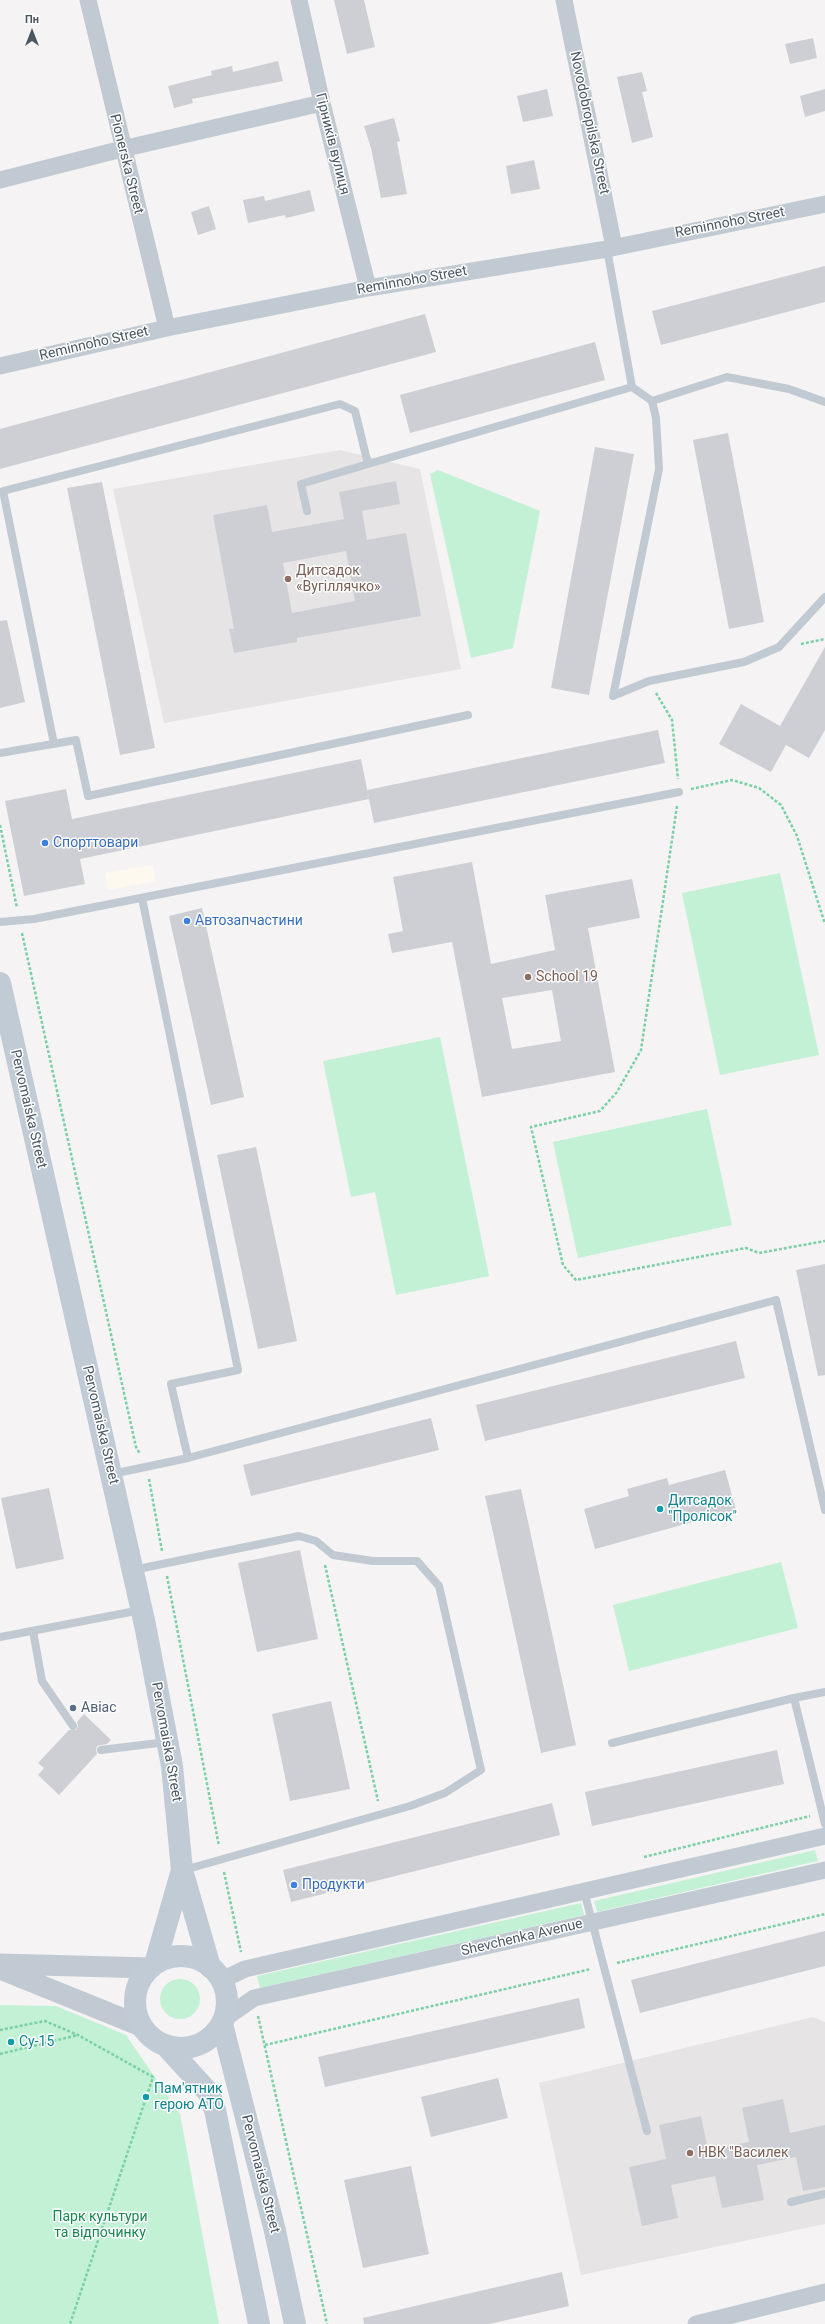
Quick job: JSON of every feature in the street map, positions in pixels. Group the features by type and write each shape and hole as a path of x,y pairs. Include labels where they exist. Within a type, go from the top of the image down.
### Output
{"main road":[{"name":"Pervomaiska Street","path":"0,983 9,1040 112,1474 142,1610 167,1742 180,1834 182,1870 216,1973"},
{"name":"Pervomaiska Street","path":"153,1966 182,1870"},
{"path":"178,1956 196,1958 216,1973 227,2002 223,2022 208,2040 189,2048 167,2047 152,2039 141,2026 135,2011 135,1994 141,1979 153,1966 164,1960 178,1956"},
{"name":"Pervomaiska Street","path":"223,2022 295,2324"},
{"name":"Pervomaiska Street","path":"167,2047 209,2093 215,2110 259,2324"}],"street":[{"name":"Pionerska Street","path":"88,0 122,149 167,328"},
{"name":"Гірників вулиця","path":"299,0 322,103 368,288"},
{"name":"Novodobropilska Street","path":"564,0 611,248"},
{"path":"0,180 122,149 322,103"},
{"name":"Reminnoho Street","path":"0,366 167,328 368,288 611,248 825,204"},
{"path":"216,1973 245,1969 825,1836"},
{"name":"Shevchenka Avenue","path":"223,2022 254,1998 825,1870"},
{"path":"0,1964 153,1966"},
{"path":"0,1969 141,2026"},
{"path":"696,2324 825,2292"}],"lane":[{"path":"611,248 632,387 652,400 656,418 659,469 613,696 649,681 744,662 779,647 825,597"},
{"path":"652,400 727,377 789,389 825,402"},
{"path":"307,510 301,484 632,387"},
{"path":"54,744 3,491 340,404 356,411 368,464"},
{"path":"0,753 76,740 88,796 468,714"},
{"path":"0,922 34,919 679,792"},
{"path":"142,898 238,1370 171,1384 188,1458"},
{"path":"112,1474 188,1458 776,1300 825,1510"},
{"path":"133,1570 299,1536 319,1544 332,1555 373,1561 417,1561 439,1586 480,1770 446,1793 381,1814 182,1870"},
{"path":"0,1637 142,1610"},
{"path":"33,1631 42,1681 73,1726"},
{"path":"612,1743 794,1698 825,1692"},
{"path":"794,1698 825,1824"},
{"path":"101,1750 167,1742"},
{"path":"584,1891 605,1965 647,2131"},
{"path":"791,2202 825,2194"}],"path":[{"path":"649,681 672,720 679,792 641,1050 617,1092 600,1111 531,1127 563,1265 576,1280 746,1248 759,1253 825,1241"},
{"path":"679,792 732,780 759,788 781,805 797,836 825,924"},
{"path":"319,1544 381,1814"},
{"path":"264,2045 825,1914"},
{"path":"0,2030 44,2021 78,2035 153,2077 70,2324"},
{"path":"0,2054 78,2035"}],"shaded area":[{"name":"Дитсадок «Вугіллячко»","path":"340,450 420,469 461,669 164,723 113,489"},
{"path":"153,865 155,881 108,890 105,873"},
{"name":"НВК \"Василек","path":"813,2017 825,2022 825,2224 581,2275 539,2083"}],"green space":[{"path":"438,470 540,511 513,648 471,658 430,474"},
{"path":"780,873 819,1055 720,1075 682,893"},
{"path":"440,1037 489,1276 396,1295 375,1192 351,1197 323,1061"},
{"path":"707,1109 732,1225 578,1258 553,1142"},
{"path":"781,1562 798,1628 629,1671 613,1605"},
{"path":"815,1850 818,1861 597,1912 594,1901"},
{"path":"581,1903 584,1915 260,1988 257,1976"},
{"path":"180,1979 194,1985 200,1999 194,2013 180,2019 166,2013 160,1999 166,1985"},
{"name":"Парк культури та відпочинку","path":"0,2005 56,2006 126,2035 180,2114 219,2324 0,2324"}],"building":[{"path":"334,0 364,0 375,47 347,54"},
{"path":"813,38 817,58 790,64 785,44"},
{"path":"278,61 283,81 192,99 193,103 174,108 168,86 212,75 211,71 232,66 233,72"},
{"path":"642,72 647,91 642,92 653,137 632,143 617,77"},
{"path":"547,89 553,116 523,122 517,96"},
{"path":"825,89 825,111 805,117 800,96"},
{"path":"394,118 400,141 397,142 407,194 381,198 371,148 364,126"},
{"path":"534,160 540,189 511,194 506,166"},
{"path":"310,190 315,211 286,218 285,215 248,223 243,200 264,196 265,201"},
{"path":"209,206 216,229 198,235 191,212"},
{"path":"825,266 825,302 661,345 652,311"},
{"path":"425,314 436,352 0,469 0,429"},
{"path":"595,342 605,380 410,433 400,395"},
{"path":"728,433 764,622 729,629 693,440"},
{"path":"595,447 634,454 589,695 551,688"},
{"path":"396,481 400,504 362,511 367,540 406,533 421,616 297,638 297,642 234,653 229,629 234,629 213,515 267,505 272,532 344,519 339,492","holes":["346,551 355,601 292,613 283,563"]},
{"path":"102,482 155,748 120,755 67,488"},
{"path":"7,620 25,702 0,708 0,621"},
{"path":"825,647 825,730 809,758 786,745 771,772 719,744 741,704 780,726"},
{"path":"658,730 665,763 374,823 367,790"},
{"path":"361,759 369,799 80,859 85,884 24,896 5,801 66,789 72,819"},
{"name":"School 19","path":"472,862 491,964 555,950 545,895 632,879 640,918 588,928 615,1072 482,1097 452,942 392,953 388,934 403,931 393,877","holes":["552,990 561,1041 512,1049 502,998"]},
{"path":"202,908 244,1097 211,1105 169,916"},
{"path":"256,1147 297,1341 258,1349 217,1155"},
{"path":"825,1264 825,1375 818,1376 796,1270"},
{"path":"736,1341 745,1378 485,1441 476,1405"},
{"path":"431,1418 439,1450 251,1496 243,1465"},
{"name":"Дитсадок \"Пролісок\"","path":"725,1470 736,1510 595,1549 584,1509 629,1496 627,1489 667,1478 669,1485"},
{"path":"49,1488 64,1559 16,1569 1,1498"},
{"path":"521,1489 576,1745 541,1753 485,1496"},
{"path":"300,1550 318,1639 257,1652 238,1563"},
{"path":"331,1701 350,1789 290,1801 272,1714"},
{"path":"84,1714 111,1740 107,1744 97,1746 97,1754 59,1795 38,1775 44,1768 38,1763 69,1730 76,1730 78,1726 77,1722"},
{"path":"777,1750 784,1784 592,1826 585,1792"},
{"path":"552,1803 560,1835 291,1902 283,1870"},
{"path":"825,1931 825,1966 640,2013 631,1980"},
{"path":"579,1998 585,2028 325,2087 318,2057"},
{"path":"498,2078 508,2118 431,2137 421,2097"},
{"path":"783,2099 790,2133 825,2125 825,2187 803,2191 796,2157 757,2165 764,2200 722,2208 715,2176 671,2185 678,2218 642,2226 629,2167 666,2159 659,2125 701,2116 708,2150 749,2142 742,2108"},
{"path":"411,2166 429,2254 363,2268 344,2180"},
{"path":"562,2272 569,2306 489,2324 364,2324 363,2318"}],"place":[{"name":"Дитсадок «Вугіллячко»","path":"288,579"},
{"name":"Спорттовари","path":"45,843"},
{"name":"Автозапчастини","path":"187,921"},
{"name":"School 19","path":"528,977"},
{"name":"Дитсадок \"Пролісок\"","path":"660,1509"},
{"name":"Авіас","path":"73,1708"},
{"name":"Продукти","path":"294,1885"},
{"name":"Су-15","path":"11,2042"},
{"name":"Пам'ятник герою АТО","path":"146,2097"},
{"name":"НВК \"Василек","path":"690,2153"}]}
